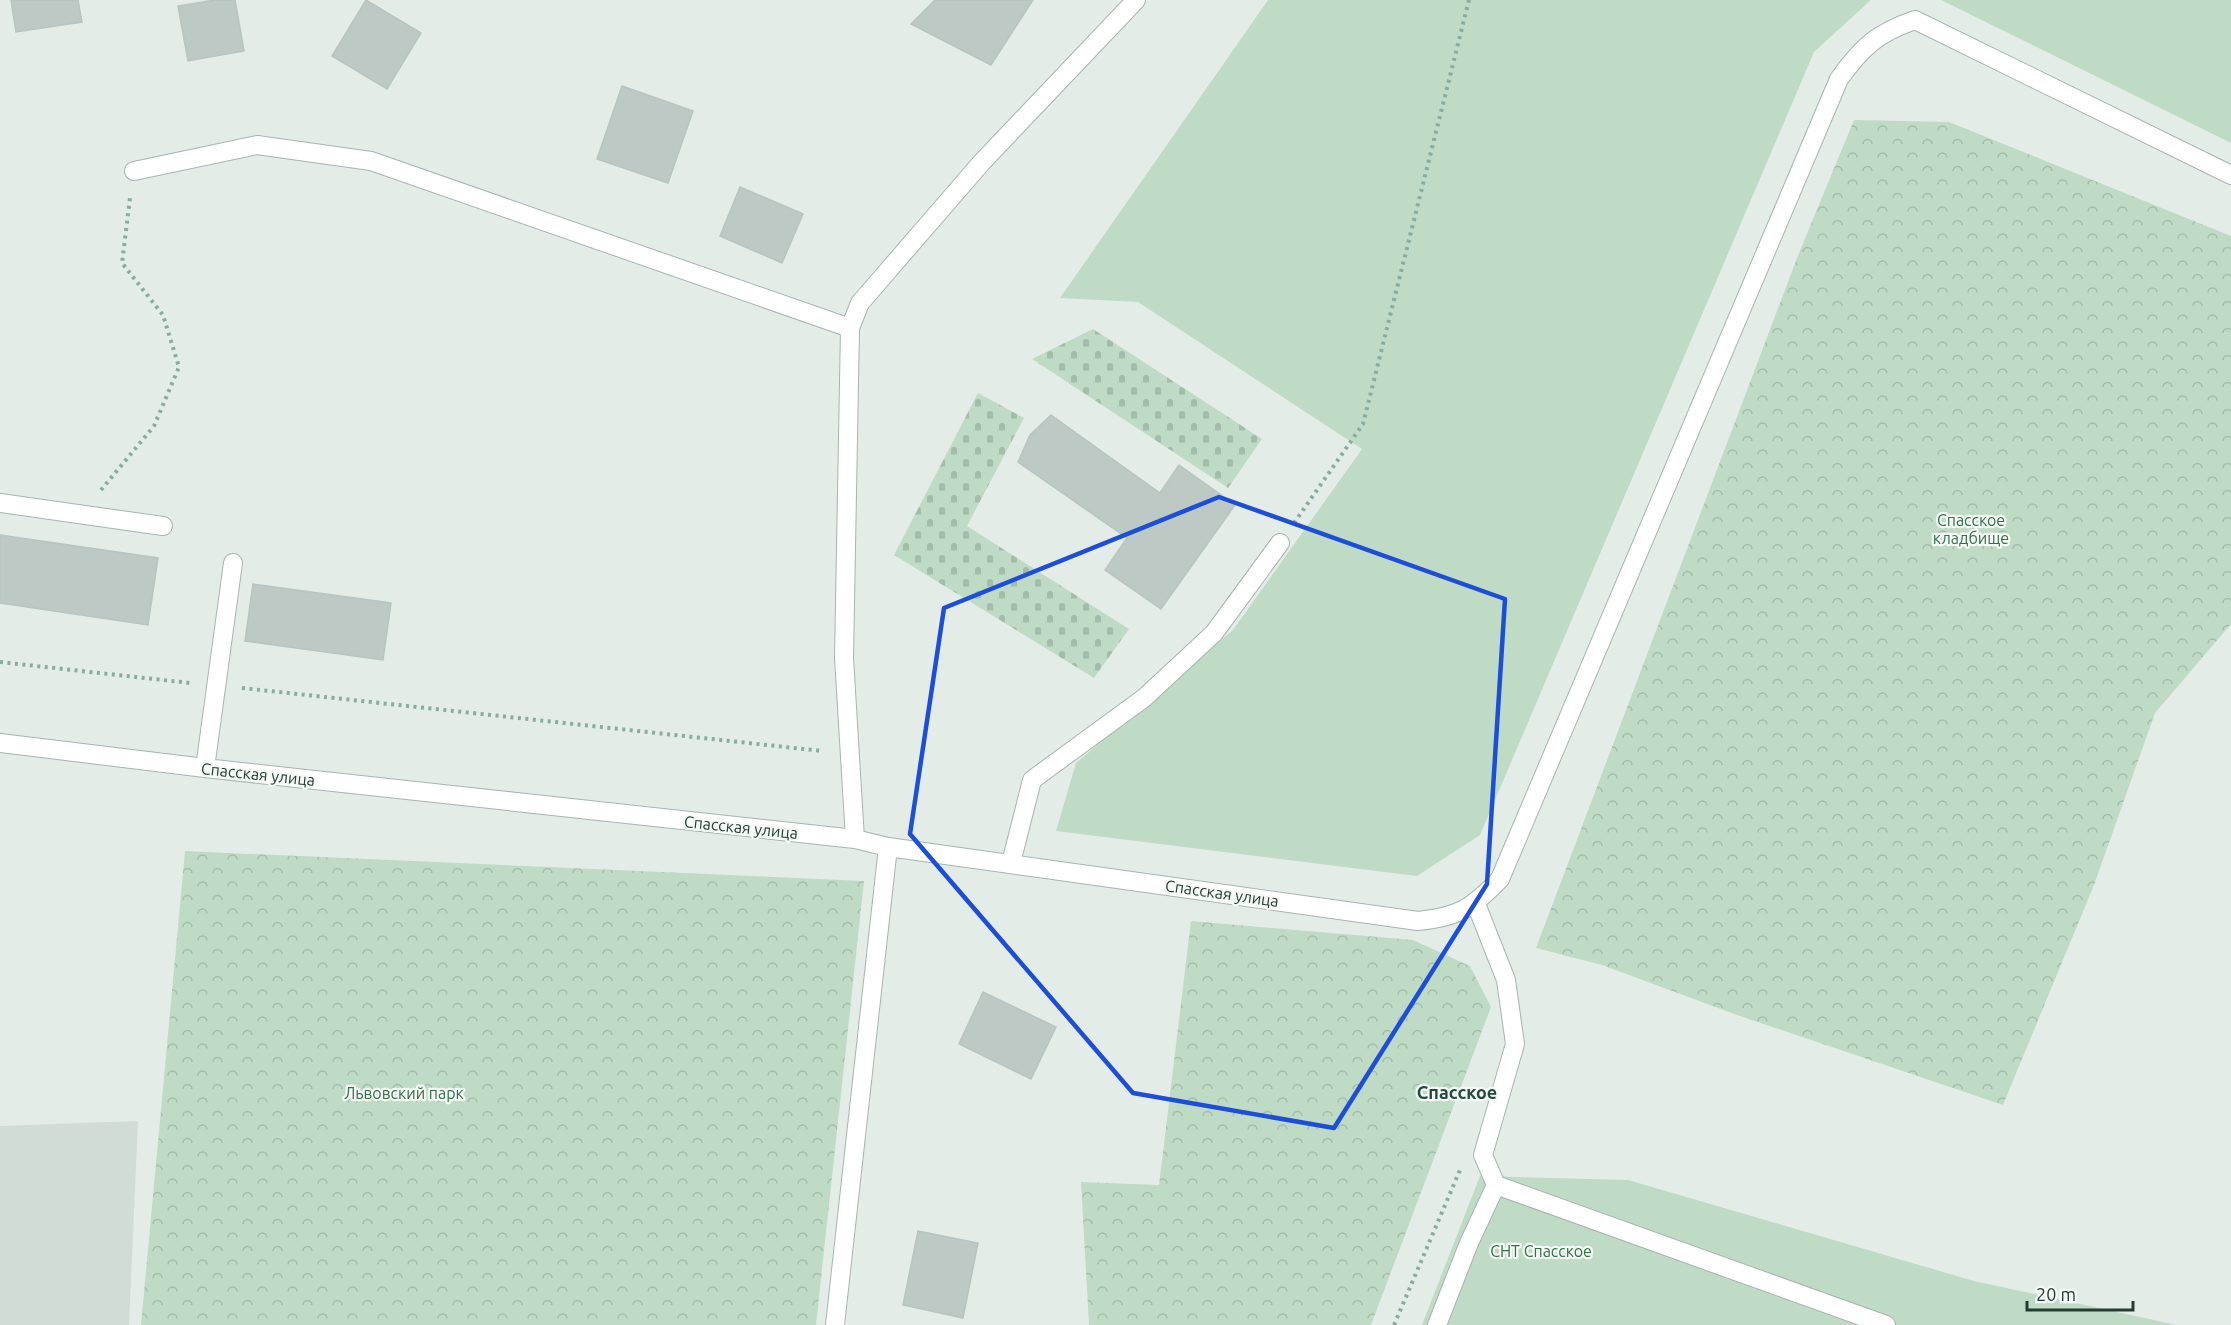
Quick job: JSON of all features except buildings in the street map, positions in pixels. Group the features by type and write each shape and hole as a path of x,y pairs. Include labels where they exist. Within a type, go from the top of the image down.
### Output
{"street":[{"path":"855,839 844,658 850,328 860,303 982,162 1136,0"},
{"name":"Спасская улица","path":"0,743 205,768 855,839 888,847 1418,921 1449,918 1476,904 1500,879 1839,79 1860,50 1888,30 1915,20 2231,175"},
{"path":"134,171 257,145 371,161 850,328"},
{"path":"0,502 163,526"},
{"path":"1011,863 1032,780 1144,698 1214,633 1280,543"},
{"path":"205,768 233,562"},
{"path":"835,1325 888,847"},
{"path":"1476,904 1506,980 1515,1044 1483,1155 1496,1185 1886,1325"},
{"path":"1437,1325 1469,1243 1496,1185"}],"path":[{"path":"1280,543 1364,424 1469,0"},
{"path":"82,514 154,426 179,367 163,315 122,263 134,171"},
{"path":"0,662 851,754"},
{"path":"1394,1325 1457,1172 1483,1155"}],"highlighted area":[{"path":"1219,497 1505,599 1487,884 1334,1128 1133,1093 910,834 944,608"}],"shaded area":[{"path":"138,1121 129,1325 0,1325 0,1126"}],"green space":[{"path":"1268,0 1871,0 1814,52 1480,835 1417,876 1056,831 1076,763 1233,630 1362,449 1138,302 1060,298"},
{"path":"1941,0 2231,0 2231,143"},
{"name":"Спасское кладбище","path":"1854,120 1949,122 2231,236 2231,624 2155,713 2094,885 2003,1105 1737,1015 1602,965 1536,948 1797,258"},
{"path":"1093,329 1262,439 1228,488 1032,359"},
{"path":"978,393 1024,418 967,526 1129,629 1094,678 894,555"},
{"name":"Львовский парк","path":"185,851 864,881 816,1325 141,1325"},
{"path":"1191,921 1413,940 1470,966 1491,1007 1371,1325 1089,1325 1081,1182 1159,1185"},
{"name":"СНТ Спасское","path":"1480,1176 1628,1180 1974,1281 2177,1325 1422,1325"}],"district":[{"name":"Спасское","path":"1457,1092"}]}
